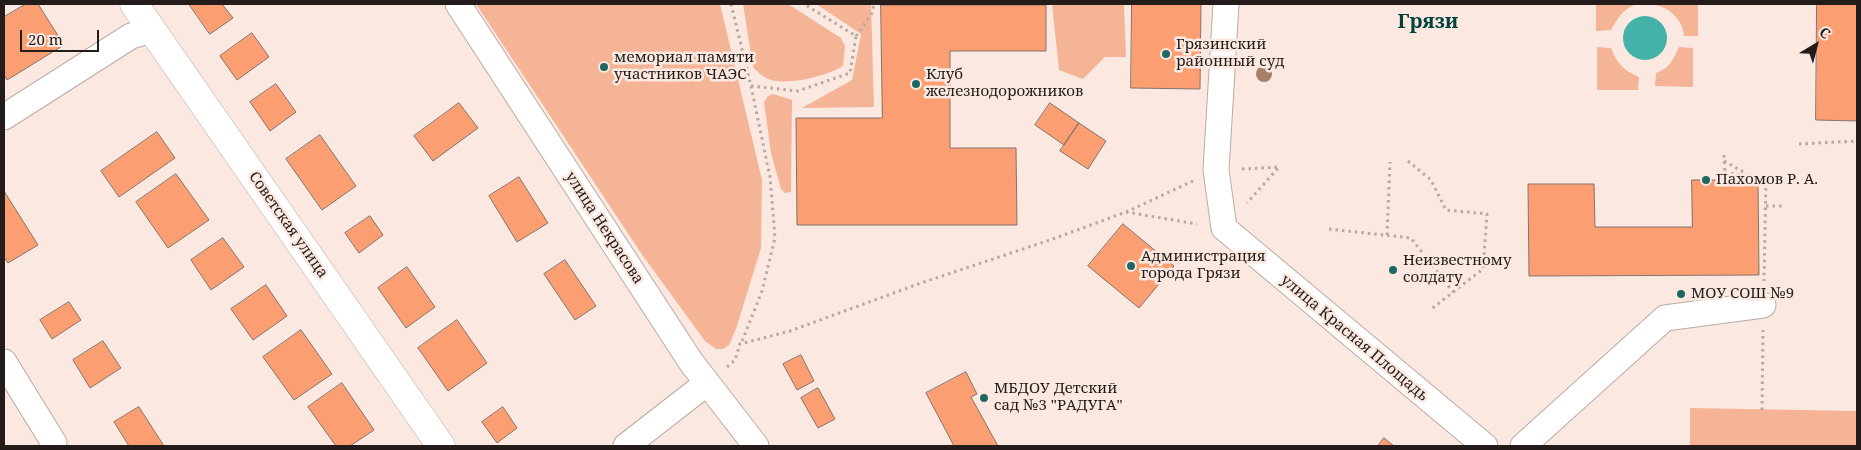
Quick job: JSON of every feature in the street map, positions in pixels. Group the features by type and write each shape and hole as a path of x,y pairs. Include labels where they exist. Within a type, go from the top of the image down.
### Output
{"main road":[{"name":"Советская улица","path":"134,4 441,446"}],"street":[{"name":"улица Некрасова","path":"458,4 692,362 756,446"},
{"path":"1224,228 1216,170 1226,4"},
{"path":"4,117 131,36 152,30"},
{"name":"улица Красная Площадь","path":"1224,228 1485,446"},
{"path":"1523,446 1666,318 1763,305"},
{"path":"4,362 54,445"},
{"path":"626,446 713,390"}],"path":[{"path":"713,390 735,360 762,291 775,238 770,177 731,4"},
{"path":"804,4 856,36"},
{"path":"751,86 798,91 850,73 856,36 872,13 874,4"},
{"path":"1799,144 1857,141"},
{"path":"1724,155 1724,180"},
{"path":"1408,161 1431,180 1446,210 1487,214 1483,269 1430,310"},
{"path":"1724,161 1748,175"},
{"path":"1387,235 1390,162"},
{"path":"740,344 790,331 921,283 1050,240 1126,212 1216,170 1279,167 1224,228 1126,212"},
{"path":"1724,173 1766,178"},
{"path":"1766,206 1784,206"},
{"path":"1329,229 1411,238 1453,292"}],"shaded area":[{"path":"476,4 720,4 762,180 761,248 736,329 729,345 723,349 716,349 705,341 643,256"},
{"path":"743,4 788,4 841,38 845,46 843,66 818,76 798,80 779,81 764,77 753,67"},
{"path":"816,4 871,4 874,107 802,108 852,80 861,34"},
{"path":"1052,4 1124,4 1126,57 1105,57 1083,79 1059,70"},
{"path":"1596,4 1639,4 1626,10 1611,30 1596,31"},
{"path":"1655,4 1698,4 1698,36 1684,36 1679,20 1671,12"},
{"path":"1597,47 1611,48 1621,66 1639,77 1638,90 1597,90"},
{"path":"1679,47 1693,48 1693,87 1655,86 1656,73 1668,66"},
{"path":"773,94 792,100 791,192 785,193 781,189 771,153 764,102 768,96"},
{"path":"1690,408 1857,411 1856,446 1690,446"}],"water":[{"path":"1649,16 1661,22 1666,29 1666,47 1661,54 1654,59 1641,60 1633,57 1626,50 1623,34 1626,26 1633,19"}],"building":[{"path":"26,4 38,4 64,45 7,80 4,75 4,17"},
{"path":"189,4 222,4 233,18 210,34"},
{"name":"Грязинский районный суд","path":"1132,4 1201,4 1200,89 1131,88"},
{"path":"1817,4 1857,4 1857,121 1816,120"},
{"name":"Клуб железнодорожников","path":"881,5 1046,5 1046,51 950,51 950,148 1016,148 1017,225 797,225 796,118 882,118"},
{"path":"252,33 269,57 237,80 220,56"},
{"path":"276,84 296,112 270,131 250,102"},
{"path":"459,103 478,128 433,161 414,136"},
{"path":"1050,103 1079,123 1064,145 1035,125"},
{"path":"1079,123 1106,141 1088,169 1060,151"},
{"path":"157,132 175,158 119,197 101,171"},
{"path":"320,135 356,186 322,210 286,159"},
{"path":"176,174 209,220 168,248 136,202"},
{"path":"519,177 548,223 517,242 489,196"},
{"path":"1692,180 1758,180 1759,275 1529,276 1528,184 1594,184 1595,227 1692,227"},
{"path":"4,191 38,245 8,263 4,257"},
{"path":"370,216 383,235 359,253 345,233"},
{"name":"Администрация города Грязи","path":"1123,224 1174,266 1139,308 1088,266"},
{"path":"223,238 244,267 211,290 191,260"},
{"path":"565,260 596,306 575,320 544,274"},
{"path":"407,267 435,307 406,328 378,288"},
{"path":"266,285 287,316 253,340 231,309"},
{"path":"69,302 81,320 52,339 40,320"},
{"path":"457,320 487,363 448,391 418,348"},
{"path":"301,330 332,374 294,400 263,357"},
{"path":"103,341 121,368 90,388 73,360"},
{"path":"801,355 814,381 797,390 783,364"},
{"path":"966,372 977,394 971,397 998,446 954,446 926,393"},
{"path":"342,383 374,430 350,446 336,446 308,407"},
{"path":"818,388 835,419 818,428 801,398"},
{"path":"139,407 164,446 129,446 114,422"},
{"path":"503,407 517,428 497,443 482,422"},
{"path":"1384,438 1394,446 1378,446"}],"place":[{"name":"Грязинский районный суд","path":"1166,54"},
{"name":"мемориал памяти участников ЧАЭС","path":"604,67"},
{"name":"Клуб железнодорожников","path":"916,84"},
{"name":"Пахомов Р. А.","path":"1706,180"},
{"name":"Администрация города Грязи","path":"1131,266"},
{"name":"Неизвестному солдату","path":"1393,270"},
{"name":"МОУ СОШ №9","path":"1681,294"},
{"name":"МБДОУ Детский сад №3 \"РАДУГА\"","path":"984,398"}],"district":[{"name":"Грязи","path":"1428,22"}]}
